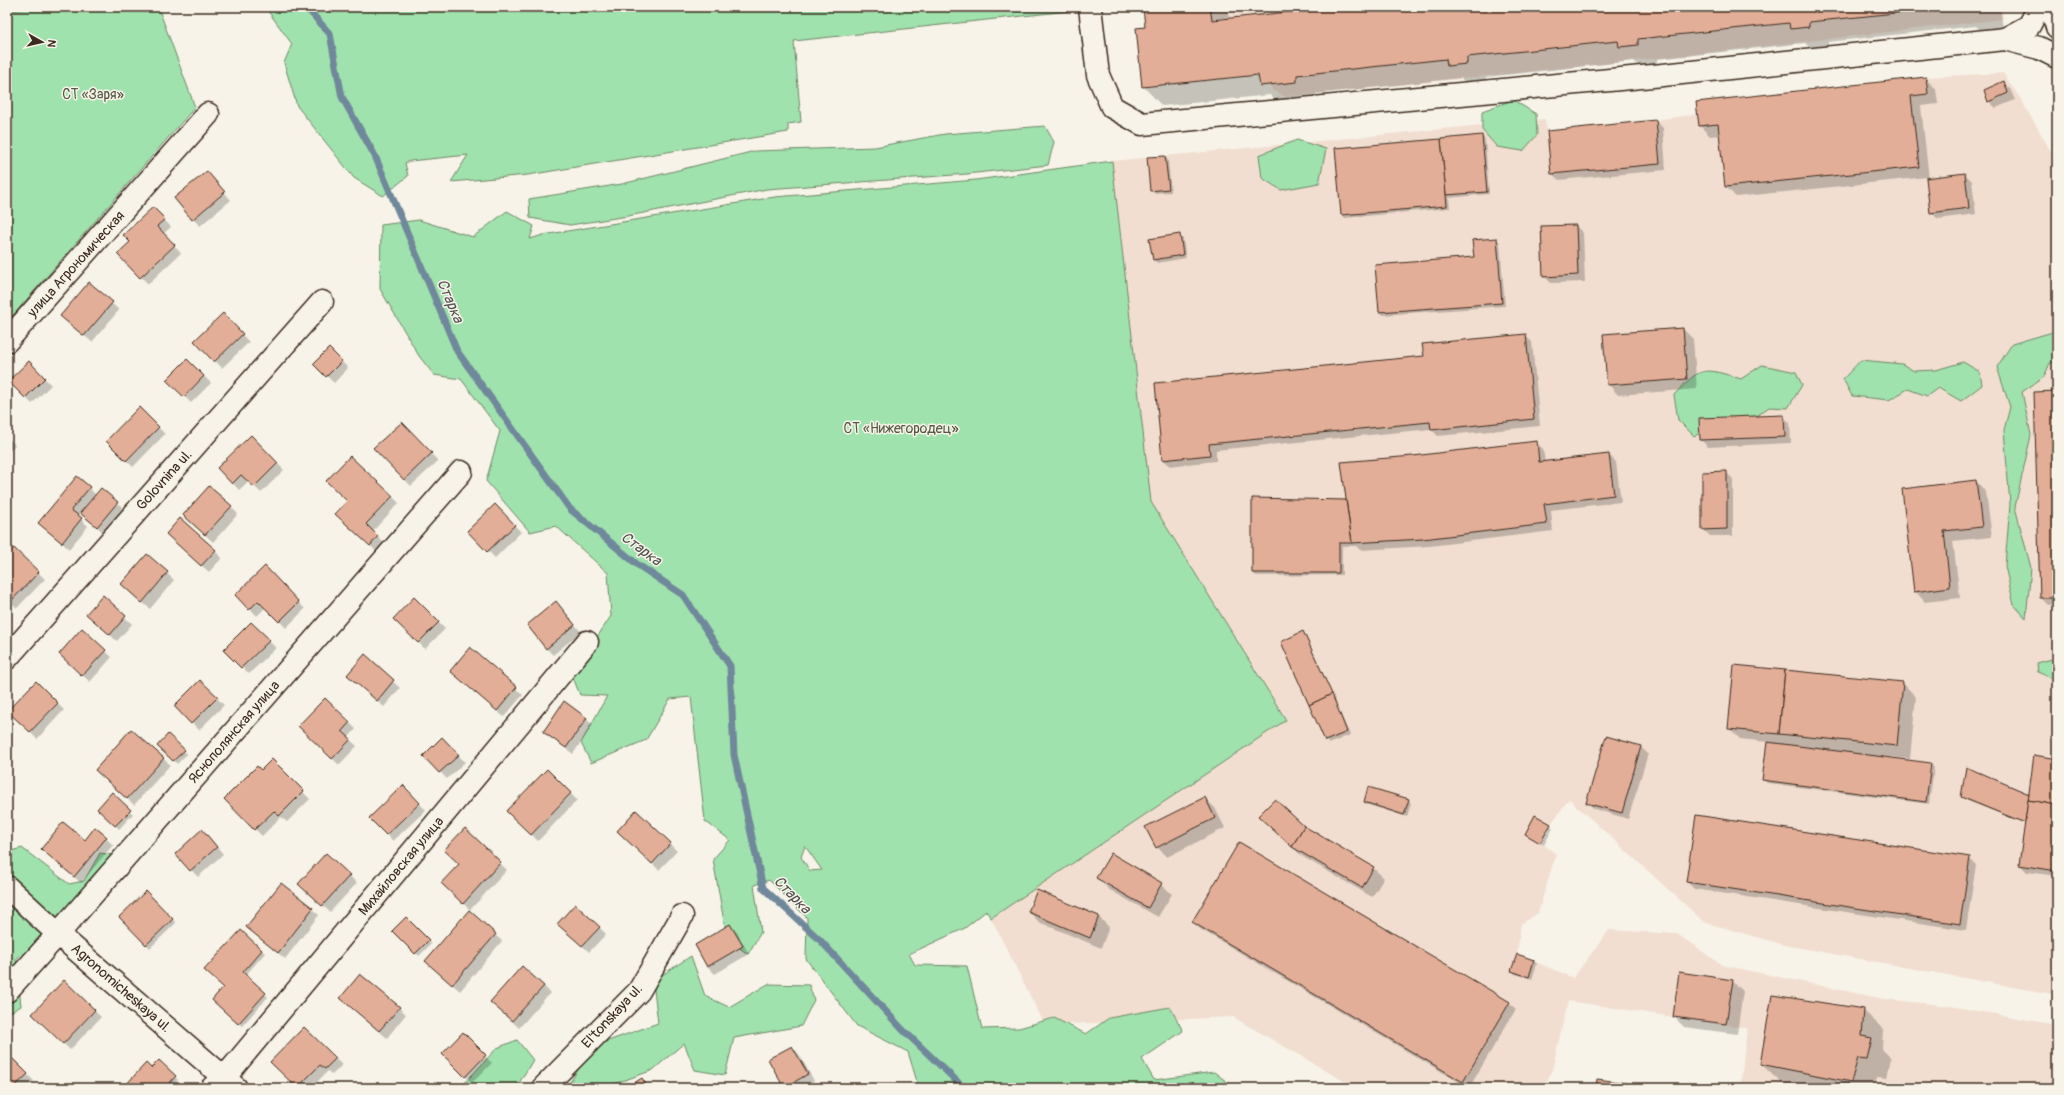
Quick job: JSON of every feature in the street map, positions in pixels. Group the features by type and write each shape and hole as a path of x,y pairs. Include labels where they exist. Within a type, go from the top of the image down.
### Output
{"street":[{"path":"1090,7 1098,75 1112,107 1142,124 1663,75 2005,39 2039,48 2057,57"},
{"path":"2005,39 2029,26 2039,7"},
{"path":"2051,7 2057,27"},
{"name":"улица Агрономическая","path":"7,342 208,114"},
{"name":"Golovnina ul.","path":"7,658 322,302"},
{"name":"Яснополянская улица","path":"7,991 461,472"},
{"name":"Михайловская улица","path":"224,1084 587,642"},
{"name":"Agronomicheskaya ul.","path":"7,887 224,1084"},
{"name":"El'tonskaya ul.","path":"543,1088 639,991 682,916"}],"shaded area":[{"path":"1143,7 2002,7 2003,19 1670,57 1286,97 1272,90 1272,84 1260,86 1258,75 1142,87 1136,28 1145,27"},
{"path":"2003,73 2022,101 2057,162 2057,995 1784,945 1704,922 1569,799 1540,842 1556,854 1538,913 1521,924 1517,954 1573,978 1609,930 1677,934 1722,965 1884,999 1950,1006 2057,1025 2057,1088 1740,1088 1747,1028 1568,1001 1552,1070 1544,1088 1356,1088 1233,1017 1045,1025 991,918 1286,720 1151,502 1112,161 1545,119 1547,131 1656,120 1697,114 1696,102 1926,77"}],"green space":[{"name":"СТ «Заря»","path":"49,7 158,7 195,107 7,322 7,11"},
{"path":"265,7 1069,7 1069,11 794,41 801,122 788,124 788,132 528,175 451,182 468,155 410,161 405,163 408,176 383,196 354,178 297,106 284,63 292,44"},
{"path":"1513,100 1536,114 1537,135 1523,151 1497,147 1482,130 1482,111"},
{"path":"1045,126 1054,142 1048,165 967,174 767,189 628,216 570,225 530,218 529,199 622,184 755,151 875,147 945,134"},
{"path":"1297,140 1326,149 1319,183 1281,190 1262,178 1259,155"},
{"name":"СТ «Нижегородец»","path":"1112,161 1151,502 1286,720 991,918 986,911 965,928 909,954 915,965 967,966 982,1029 1019,1028 1054,1018 1086,1034 1109,1018 1170,1007 1183,1031 1142,1059 1154,1080 1214,1072 1235,1088 919,1088 908,1052 857,1026 806,959 807,918 769,880 754,885 761,932 748,954 727,939 713,859 730,840 705,821 691,697 670,699 646,740 591,763 581,743 607,696 580,695 572,675 611,616 608,573 556,526 530,532 486,481 500,431 461,379 434,375 419,356 380,289 381,225 419,220 473,237 507,211 534,226 530,239 543,235 775,197 976,180","holes":["805,846 822,870 810,871 801,857"]},
{"path":"2056,331 2057,362 2050,363 2044,377 2022,392 2031,435 2015,507 2031,568 2026,618 2014,605 2005,566 2010,504 2004,430 2010,407 1997,367 2012,344"},
{"path":"1861,360 1902,364 1914,371 1936,370 1963,362 1980,372 1982,385 1961,401 1938,388 1927,396 1908,389 1889,400 1852,396 1843,379"},
{"path":"1762,365 1796,372 1802,385 1788,408 1769,407 1740,428 1724,423 1694,436 1678,420 1674,395 1683,385 1697,374 1710,371 1741,379"},
{"path":"2052,659 2057,664 2057,681 2038,672 2037,663"},
{"path":"22,848 69,884 84,881 100,853 119,856 67,919 16,959 21,1006 7,1014 7,950 9,948 7,925 7,852"},
{"path":"691,956 705,996 729,1007 768,984 809,985 814,1000 801,1026 734,1038 725,1075 695,1070 684,1043 653,1070 614,1084 613,1088 566,1088 594,1046 658,1023 653,981"},
{"path":"517,1040 533,1060 516,1088 460,1088 497,1048"}],"building":[{"path":"1143,7 1210,7 1212,20 1336,7 1954,7 1809,22 1809,27 1790,29 1789,23 1638,39 1638,45 1619,47 1618,41 1467,57 1467,64 1447,66 1446,59 1297,75 1297,82 1260,86 1258,75 1142,87 1136,28 1145,27"},
{"path":"1960,7 1983,7 1984,9 1960,11"},
{"path":"1926,77 1928,94 1911,96 1919,167 1725,187 1718,124 1699,126 1696,102"},
{"path":"2004,81 2008,93 1988,102 1984,90"},
{"path":"1656,120 1660,164 1551,174 1547,131"},
{"path":"1482,135 1487,192 1446,195 1441,139"},
{"path":"1441,139 1447,206 1341,215 1335,148"},
{"path":"1165,156 1169,189 1150,191 1147,157"},
{"path":"207,171 225,192 192,220 174,198"},
{"path":"1965,173 1969,208 1930,213 1926,178"},
{"path":"153,207 165,219 157,226 175,245 140,278 117,254 130,242 123,235"},
{"path":"1576,225 1578,275 1543,277 1541,226"},
{"path":"1180,234 1183,255 1153,260 1149,239"},
{"path":"1497,238 1502,303 1379,312 1375,265 1474,257 1472,240"},
{"path":"89,282 113,302 84,336 60,316"},
{"path":"223,313 243,334 214,362 194,341"},
{"path":"1683,328 1687,379 1607,385 1603,334"},
{"path":"1526,334 1534,419 1431,430 1430,422 1209,444 1210,455 1162,460 1155,383 1424,356 1422,344"},
{"path":"329,348 342,361 326,377 313,364"},
{"path":"187,359 204,376 184,397 166,380"},
{"path":"29,361 45,378 25,398 8,381"},
{"path":"2057,391 2057,598 2040,598 2034,392"},
{"path":"139,407 159,427 126,461 106,441"},
{"path":"1784,415 1785,437 1700,440 1699,418"},
{"path":"402,422 432,453 404,480 373,448"},
{"path":"251,435 278,463 254,487 241,475 232,484 217,468"},
{"path":"1537,441 1539,462 1609,454 1614,495 1544,504 1547,524 1423,539 1352,543 1341,462 1413,456"},
{"path":"350,456 393,496 366,524 378,536 370,546 335,514 347,501 326,481"},
{"path":"1727,471 1727,529 1702,530 1702,472"},
{"path":"77,476 90,487 71,510 82,518 62,543 38,523"},
{"path":"1976,480 1982,527 1944,531 1950,587 1914,592 1902,489"},
{"path":"209,486 232,506 205,535 183,515"},
{"path":"101,488 118,502 97,527 80,513"},
{"path":"1252,498 1346,500 1352,543 1339,543 1339,573 1252,573"},
{"path":"495,504 515,525 487,552 467,531"},
{"path":"180,518 216,550 201,566 166,534"},
{"path":"14,548 39,572 10,602 7,599 7,555"},
{"path":"147,554 168,572 142,603 121,584"},
{"path":"265,566 299,602 279,622 258,601 249,610 235,595"},
{"path":"103,595 126,616 110,635 86,614"},
{"path":"414,597 439,622 418,643 393,619"},
{"path":"556,601 575,625 546,649 527,625"},
{"path":"251,622 270,640 241,668 223,650"},
{"path":"82,628 106,650 82,676 59,654"},
{"path":"1303,631 1332,694 1309,705 1281,642"},
{"path":"470,647 517,687 497,711 450,671"},
{"path":"365,654 394,680 377,701 347,675"},
{"path":"1734,665 1785,670 1779,734 1728,729"},
{"path":"1785,670 1903,682 1897,746 1779,734"},
{"path":"200,680 218,697 191,724 174,706"},
{"path":"36,681 58,703 30,732 7,711"},
{"path":"1332,694 1347,732 1325,741 1309,705"},
{"path":"325,698 350,722 342,731 351,739 332,759 298,726"},
{"path":"564,701 587,718 566,748 543,732"},
{"path":"131,729 164,758 127,799 95,770"},
{"path":"168,734 185,750 173,761 157,746"},
{"path":"1606,736 1641,746 1622,813 1586,803"},
{"path":"442,737 459,755 439,773 423,756"},
{"path":"1767,742 1931,763 1926,802 1762,780"},
{"path":"2034,755 2057,759 2057,805 2028,800"},
{"path":"272,759 304,791 279,816 274,811 254,830 224,799 257,766 261,770"},
{"path":"1966,767 2029,794 2025,823 1961,797"},
{"path":"547,769 571,793 531,835 506,811"},
{"path":"403,785 420,803 386,835 369,818"},
{"path":"1368,787 1409,799 1404,815 1364,802"},
{"path":"112,792 131,810 115,826 97,809"},
{"path":"1205,797 1215,818 1156,848 1145,827"},
{"path":"1275,799 1304,826 1292,847 1258,816"},
{"path":"2028,800 2057,805 2057,871 2019,865"},
{"path":"636,810 671,843 652,864 617,831"},
{"path":"1535,815 1551,824 1540,843 1525,834"},
{"path":"1696,815 1970,857 1960,924 1686,882"},
{"path":"63,822 85,840 95,827 107,837 74,877 41,849"},
{"path":"1304,826 1374,867 1362,888 1292,847"},
{"path":"465,828 501,862 463,904 441,883 459,864 444,850"},
{"path":"202,829 217,847 190,871 175,854"},
{"path":"1239,842 1510,1002 1463,1082 1192,922"},
{"path":"326,853 350,875 322,906 298,884"},
{"path":"1111,853 1162,883 1148,908 1096,878"},
{"path":"281,883 313,908 278,953 246,927"},
{"path":"1037,890 1099,916 1090,938 1028,912"},
{"path":"146,891 173,919 146,945 119,917"},
{"path":"575,904 600,927 582,946 557,924"},
{"path":"469,910 496,934 452,985 425,961"},
{"path":"406,917 429,940 415,954 392,931"},
{"path":"730,924 743,946 707,967 695,945"},
{"path":"241,930 262,950 243,972 266,993 238,1024 212,1000 223,987 204,970"},
{"path":"1517,954 1534,960 1529,977 1511,971"},
{"path":"522,966 544,986 512,1021 490,1002"},
{"path":"1679,972 1733,980 1726,1024 1673,1017"},
{"path":"360,974 400,1007 379,1031 340,998"},
{"path":"64,980 95,1010 63,1044 32,1014"},
{"path":"1772,995 1864,1009 1862,1036 1872,1038 1867,1059 1858,1058 1851,1082 1760,1064"},
{"path":"304,1027 336,1058 325,1069 320,1065 297,1088 270,1062"},
{"path":"463,1032 486,1055 465,1077 442,1054"},
{"path":"792,1046 808,1074 784,1088 768,1059"},
{"path":"7,1053 28,1074 13,1088 7,1088"},
{"path":"159,1060 176,1076 165,1088 123,1088 146,1063 151,1068"},
{"path":"642,1078 648,1088 626,1088"},
{"path":"1597,1079 1662,1088 1596,1088"}],"waterway":[{"name":"Старка","path":"306,7 330,34 342,97 375,156 457,351 570,509 638,565 683,595 730,666 734,755 763,888 820,940 902,1029 964,1088"}]}
